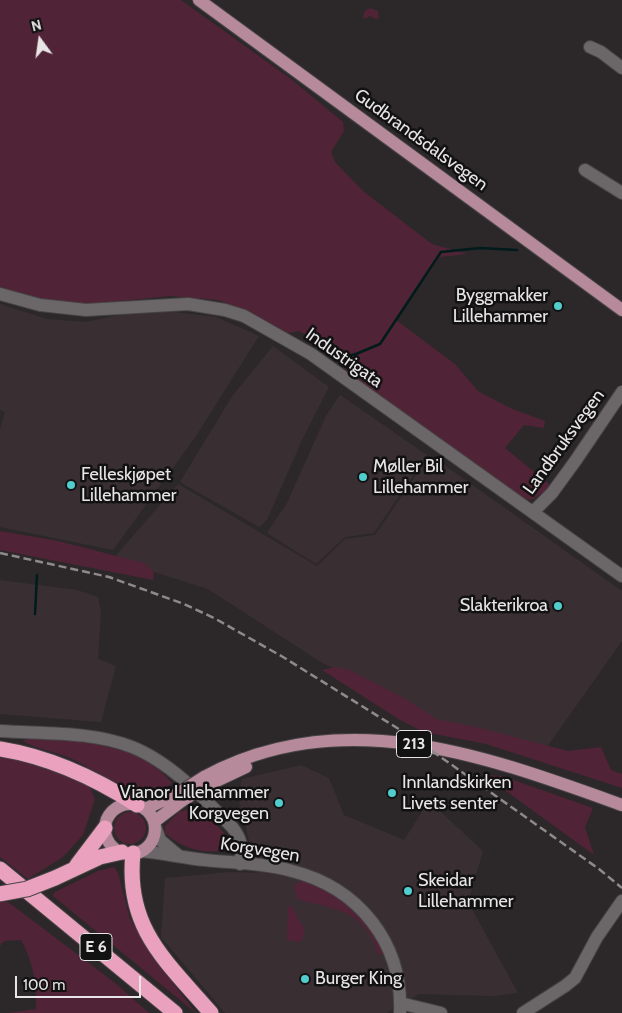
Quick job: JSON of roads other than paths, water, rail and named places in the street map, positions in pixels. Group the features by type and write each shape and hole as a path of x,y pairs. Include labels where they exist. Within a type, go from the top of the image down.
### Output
{"highway":[{"path":"0,749 27,754 72,769 141,807"},
{"path":"74,868 105,828"},
{"path":"0,894 27,889 110,854 132,852 130,880 132,895 142,925 168,963 211,1013"},
{"name":"E 6","path":"0,870 175,1013"},
{"path":"0,877 16,882"}],"main road":[{"name":"Gudbrandsdalsvegen","path":"199,0 622,310"},
{"name":"213","path":"132,852 152,841 154,824 180,797 250,756 285,746 325,740 388,741 449,750 498,762 622,804"},
{"name":"213","path":"207,781 287,753 326,748 387,749 448,757 496,769 622,813"},
{"name":"213","path":"105,828 107,818 113,810 122,805 141,807 180,797"},
{"path":"141,807 154,824"},
{"path":"105,828 111,845 132,852"}],"street":[{"path":"590,47 601,52 622,68"},
{"path":"585,170 622,193"},
{"name":"Industrigata","path":"0,294 40,305 86,310 188,304 225,310 244,316 311,354 622,576"},
{"name":"Landbruksvegen","path":"533,512 552,493 622,392"},
{"path":"0,731 94,738 116,742 144,752 173,773 232,827 242,846 240,864"},
{"path":"154,824 160,840 179,856"},
{"name":"Korgvegen","path":"132,852 275,867 314,878 330,886 356,905 371,920 386,940 396,978 400,1008"},
{"path":"523,1013 575,978 597,937 622,901"},
{"path":"400,1008 441,1013"}],"waterway":[{"path":"337,359 356,354 380,344 441,252 480,248 517,250"},
{"path":"35,614 37,575"}],"railway":[{"path":"0,553 109,577 184,604 214,618 283,657 418,741 599,869 622,888"}],"place":[{"name":"Byggmakker Lillehammer","path":"558,306"},
{"name":"Møller Bil Lillehammer","path":"363,477"},
{"name":"Felleskjøpet Lillehammer","path":"71,485"},
{"name":"Slakterikroa","path":"558,606"},
{"name":"Innlandskirken Livets senter","path":"392,793"},
{"name":"Vianor Lillehammer Korgvegen","path":"279,803"},
{"name":"Skeidar Lillehammer","path":"408,891"},
{"name":"Burger King","path":"305,979"}]}
